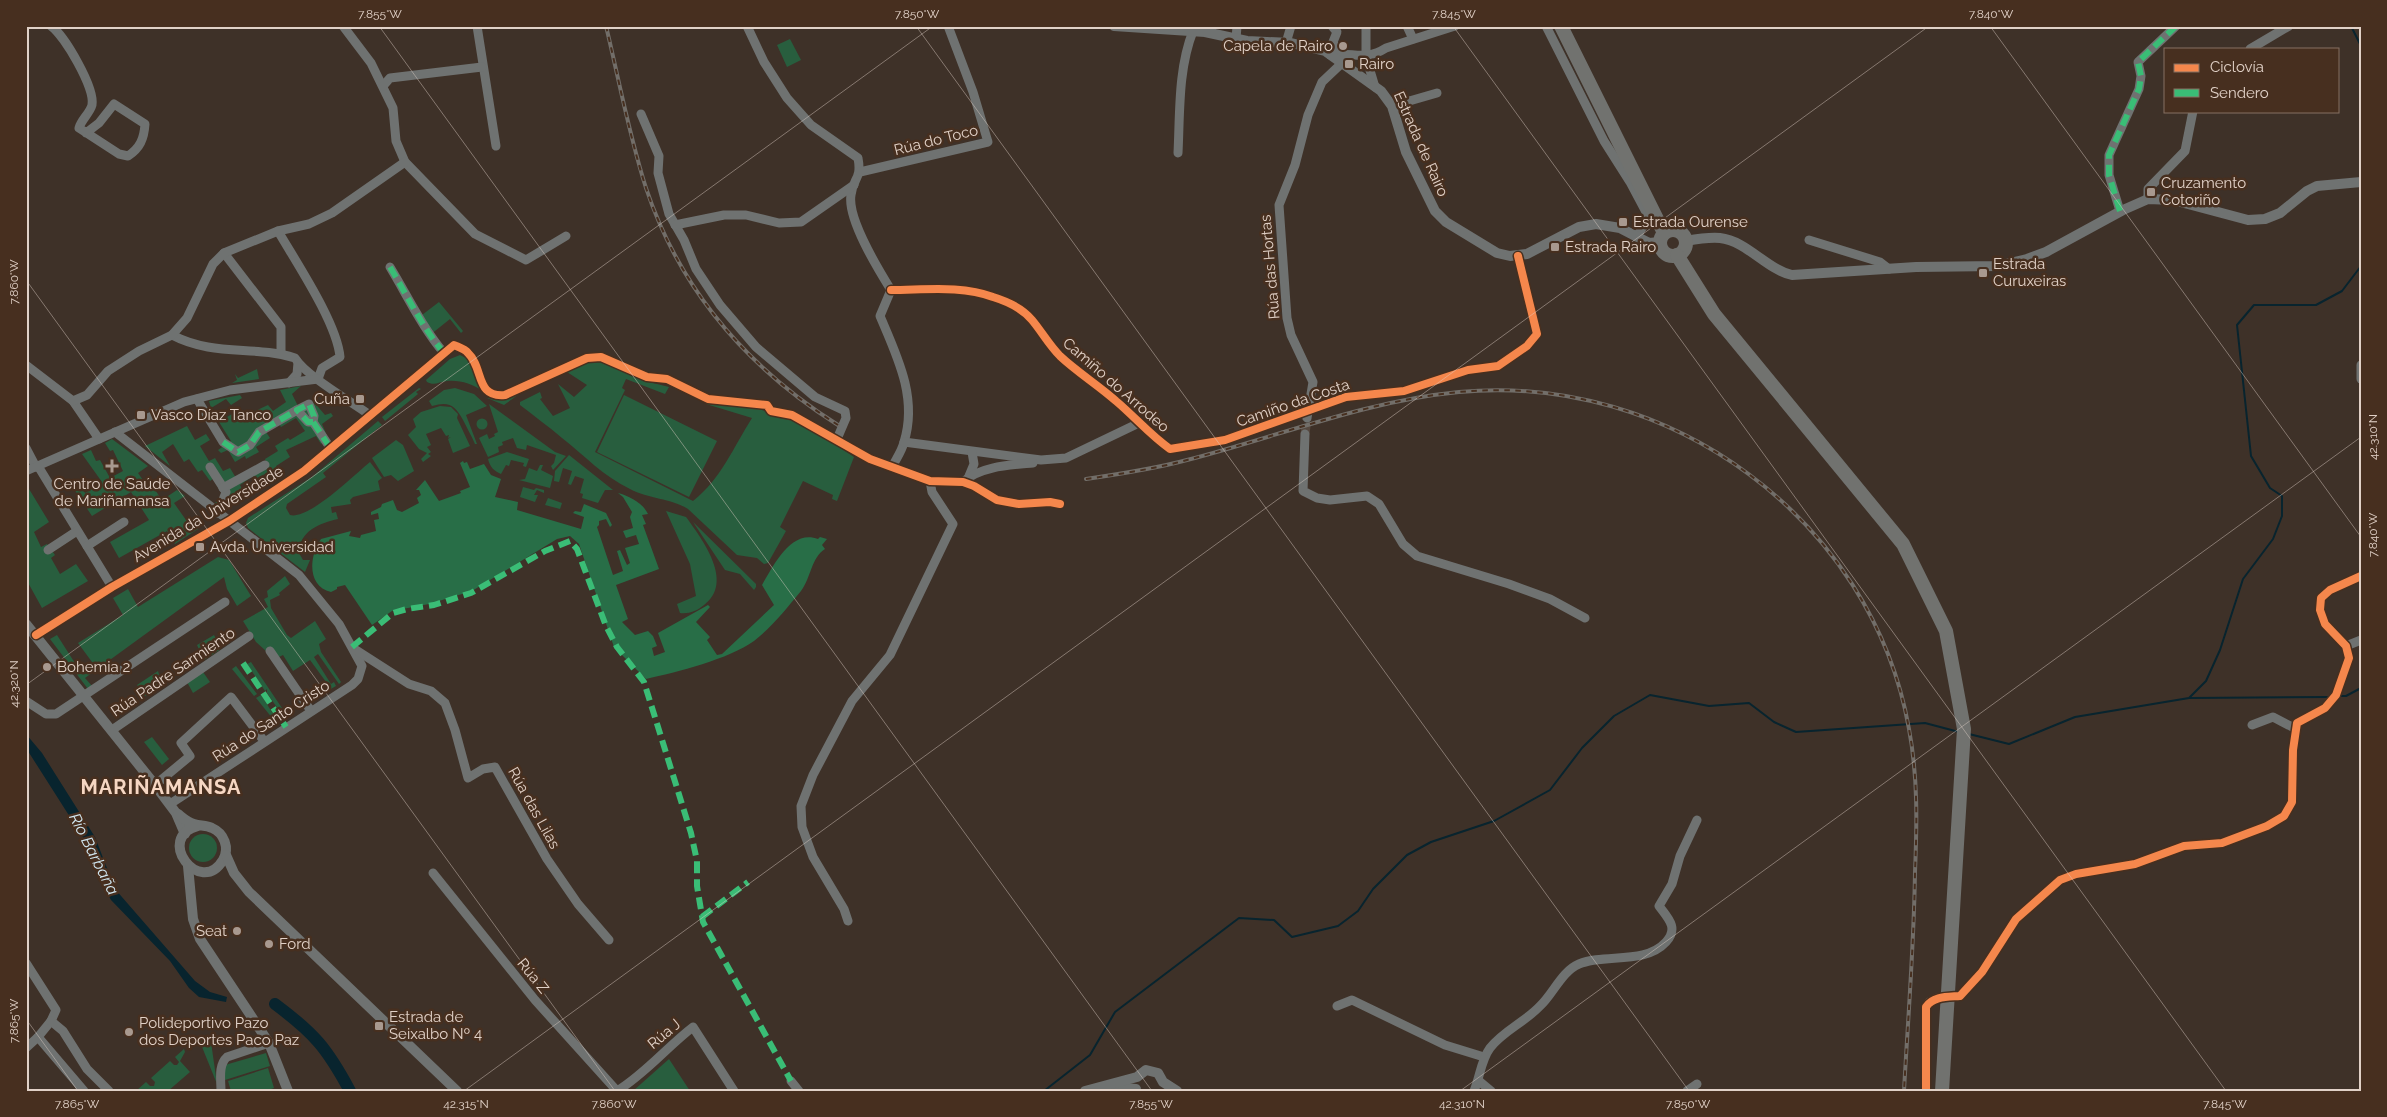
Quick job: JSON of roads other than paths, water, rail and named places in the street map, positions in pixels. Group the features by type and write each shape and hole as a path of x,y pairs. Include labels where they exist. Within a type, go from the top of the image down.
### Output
{"main road":[{"path":"1561,26 1662,238 1663,251 1677,255 1684,249 1686,241 1677,230 1662,238"},
{"path":"1677,255 1714,314 1903,544 1946,631 1964,728 1942,1091"}],"street":[{"path":"52,26 78,64 90,90 92,105 78,128 118,154 128,156 136,150 144,137 145,124 114,104 99,123 86,133"},
{"path":"343,26 371,63 383,86 393,108 396,141 405,162 475,234 526,260 566,236"},
{"path":"477,26 496,146"},
{"path":"747,26 764,62 788,98 811,125 858,158 860,172 851,194 851,209 872,259 891,290 880,316 901,367 909,393 904,442 892,467"},
{"name":"Rúa do Toco","path":"860,172 988,142 973,92 948,26"},
{"name":"Estrada de Rairo","path":"1114,26 1205,32 1236,39 1286,43 1334,54 1341,64 1382,91 1392,106 1406,152 1435,211 1446,222 1491,251 1503,255 1518,256"},
{"path":"1236,39 1237,26"},
{"path":"1286,43 1291,26"},
{"path":"1332,26 1338,32 1333,42 1334,54 1366,57 1455,26"},
{"path":"1366,26 1366,57 1375,87"},
{"path":"1407,26 1413,40"},
{"path":"1546,26 1604,141 1630,182 1647,214 1645,224 1636,236"},
{"path":"2120,212 2109,175 2108,155 2139,89 2141,76 2138,62 2176,26"},
{"path":"2252,48 2290,26"},
{"path":"1178,153 1181,95 1188,43 1193,31"},
{"name":"Rúa das Hortas","path":"1308,413 1313,382 1291,335 1287,318 1279,205 1295,165 1308,115 1322,82 1341,64"},
{"path":"383,86 390,78 482,67"},
{"path":"1392,106 1437,93"},
{"path":"2148,199 2148,189 2185,151 2194,112"},
{"path":"641,114 659,156 658,173 669,214 684,240 696,269 720,305 756,347 815,397 845,411 846,418 837,439 870,459 930,481 966,479 1002,466 1066,458 1139,423"},
{"path":"73,401 87,395 108,372 123,361 172,335 187,318 213,264 224,253 278,231 309,224 332,213 405,162"},
{"path":"1686,241 1722,238 1748,250 1778,272 1792,275 1916,267 1982,268 2027,259 2148,199 2174,200 2248,220 2265,219 2280,213 2307,191 2317,186 2361,182"},
{"path":"676,225 724,216 746,215 779,223 801,222 854,185"},
{"path":"1518,256 1536,250 1579,227 1590,225 1614,226 1649,243 1662,238"},
{"path":"278,231 315,294 339,346 340,357 322,368 318,380"},
{"path":"1809,240 1880,262 1889,270"},
{"path":"224,253 280,327 281,353"},
{"name":"Camiño da Costa","path":"1193,446 1225,440 1354,396 1404,391 1468,370 1498,366 1527,346 1537,334 1518,256"},
{"path":"390,267 422,320 429,336 444,353"},
{"name":"Camiño do Arrodeo","path":"891,290 935,289 971,292 992,296 1014,307 1031,319 1048,344 1065,361 1117,401 1139,423 1170,449 1193,446"},
{"path":"172,335 188,344 216,349 281,353 295,358 298,363 318,380 371,416"},
{"name":"Avenida da Universidade","path":"36,635 112,587 229,521 304,472 454,345 468,353 485,389 495,396 505,394 587,358 601,357 647,378 667,380 708,399 767,405 771,411 792,415 837,439"},
{"path":"288,383 297,374 298,363"},
{"path":"26,365 73,401 100,438"},
{"path":"2361,365 2361,379"},
{"path":"26,471 100,438 197,399 230,390 318,380"},
{"path":"197,399 223,442 238,452 250,445 259,432 310,404 314,416 313,422 332,449"},
{"path":"297,410 308,422 313,422"},
{"path":"115,432 299,575 324,603 352,647"},
{"path":"1305,434 1303,491 1317,498 1330,500 1367,496 1379,504 1403,544 1417,556 1484,576 1550,599 1585,618"},
{"path":"904,442 925,443 972,452 1041,460"},
{"path":"26,448 112,587"},
{"path":"966,479 974,464 972,452"},
{"path":"223,488 265,465"},
{"path":"210,467 226,492 218,513"},
{"path":"966,479 998,500 1019,504 1050,502 1060,504"},
{"path":"848,921 844,909 813,857 802,827 801,806 813,775 852,702 890,655 935,559 952,530 953,524 932,492 930,481"},
{"path":"87,546 124,522"},
{"path":"48,550 77,530"},
{"path":"1960,996 1982,972 2016,918 2060,880 2076,874 2135,864 2184,846 2222,843 2268,826 2284,816 2292,802 2293,750 2297,723 2325,708 2336,695 2349,658 2346,646 2325,624 2320,610 2321,598 2330,590 2361,576"},
{"path":"26,701 49,715 61,711 225,602"},
{"path":"26,624 155,785 173,809 185,834"},
{"name":"Rúa Padre Sarmiento","path":"112,730 249,636"},
{"path":"2346,646 2361,640"},
{"name":"Rúa do Santo Cristo","path":"173,809 264,741 358,679 362,666 352,647"},
{"name":"Rúa das Lilas","path":"352,647 372,662 409,684 432,691 445,703 455,730 468,778 484,769 495,767 547,859 578,904 609,940"},
{"path":"270,651 311,711"},
{"path":"155,785 190,756 181,743 231,697 264,741"},
{"path":"2252,724 2273,717 2296,729"},
{"path":"173,809 198,826 212,827 219,832 225,842 226,855 244,887"},
{"path":"1474,1091 1479,1081 1484,1057 1500,1037 1539,1008 1563,977 1577,965 1631,956 1659,949 1668,940 1673,930 1672,924 1659,906 1672,884 1680,856 1697,820"},
{"path":"198,826 185,834 181,841 180,853 188,866 193,919 200,940 269,1043 288,1091"},
{"path":"214,869 226,855"},
{"path":"188,866 202,871 214,869 228,874 244,887 457,1091"},
{"path":"192,894 202,871"},
{"name":"Rúa Z","path":"433,873 535,1000 617,1091"},
{"path":"26,963 56,1010 38,1037 26,1048"},
{"path":"1926,1091 1926,1007 1929,1002 1937,998"},
{"path":"1337,1006 1352,1000 1445,1045 1484,1057"},
{"path":"51,1020 63,1031 87,1069 109,1091"},
{"name":"Rúa J","path":"617,1091 693,1027 734,1091"},
{"path":"38,1037 84,1091"},
{"path":"221,1091 220,1074 223,1060 269,1043"},
{"path":"1085,1091 1137,1077 1146,1070 1158,1073 1163,1086 1177,1091"},
{"path":"1097,1091 1123,1086 1137,1090 1137,1077"},
{"path":"792,1080 799,1091"},
{"path":"1479,1081 1491,1091"},
{"path":"1687,1091 1697,1084"}],"water":[{"path":"26,734 42,753 95,837 115,889 195,981 210,992 227,997 226,1002 199,997 189,988 170,961 111,900 84,839 26,748"}],"waterway":[{"path":"2351,26 2361,46"},
{"path":"1969,734 2009,744 2075,717 2189,698 2206,681 2220,650 2243,579 2273,539 2282,516 2282,496 2270,488 2251,456 2237,325 2254,305 2316,305 2342,291 2361,266"},
{"path":"2338,696 2346,696 2361,688"},
{"path":"1044,1091 1090,1055 1115,1012 1239,918 1274,920 1292,937 1338,926 1358,911 1373,889 1407,855 1431,842 1494,821 1550,790 1582,748 1614,716 1650,695 1709,706 1749,703 1774,722 1796,732 1925,723 1959,732"},
{"path":"2190,698 2330,697"},
{"name":"Río Barbaña","path":"275,1004 300,1024 318,1042 334,1063 350,1091"}],"tunnel":[{"path":"1305,434 1307,418"}],"railway":[{"path":"606,26 629,128 646,188 660,225 678,260 698,293 747,352 805,403 838,425"},
{"path":"1086,479 1175,463 1355,411 1390,403 1459,392 1537,392 1613,407 1684,434 1749,474 1806,525 1853,585 1888,653 1909,729 1915,783 1916,836 1912,954 1904,1091"}],"place":[{"name":"Capela de Rairo","path":"1343,46"},
{"name":"Rairo","path":"1349,64"},
{"name":"Cruzamento Cotoriño","path":"2151,192"},
{"name":"Estrada Ourense","path":"1623,222"},
{"name":"Estrada Rairo","path":"1555,247"},
{"name":"Estrada Curuxeiras","path":"1983,273"},
{"name":"Cuña","path":"360,399"},
{"name":"Vasco Díaz Tanco","path":"141,415"},
{"name":"Centro de Saúde de Mariñamansa","path":"112,466"},
{"name":"Avda. Universidad","path":"200,547"},
{"name":"Bohemia 2","path":"47,667"},
{"name":"Seat","path":"237,931"},
{"name":"Ford","path":"269,944"},
{"name":"Estrada de Seixalbo Nº 4","path":"379,1026"},
{"name":"Polideportivo Pazo dos Deportes Paco Paz","path":"129,1032"}],"district":[{"name":"MARIÑAMANSA","path":"161,787"}]}
